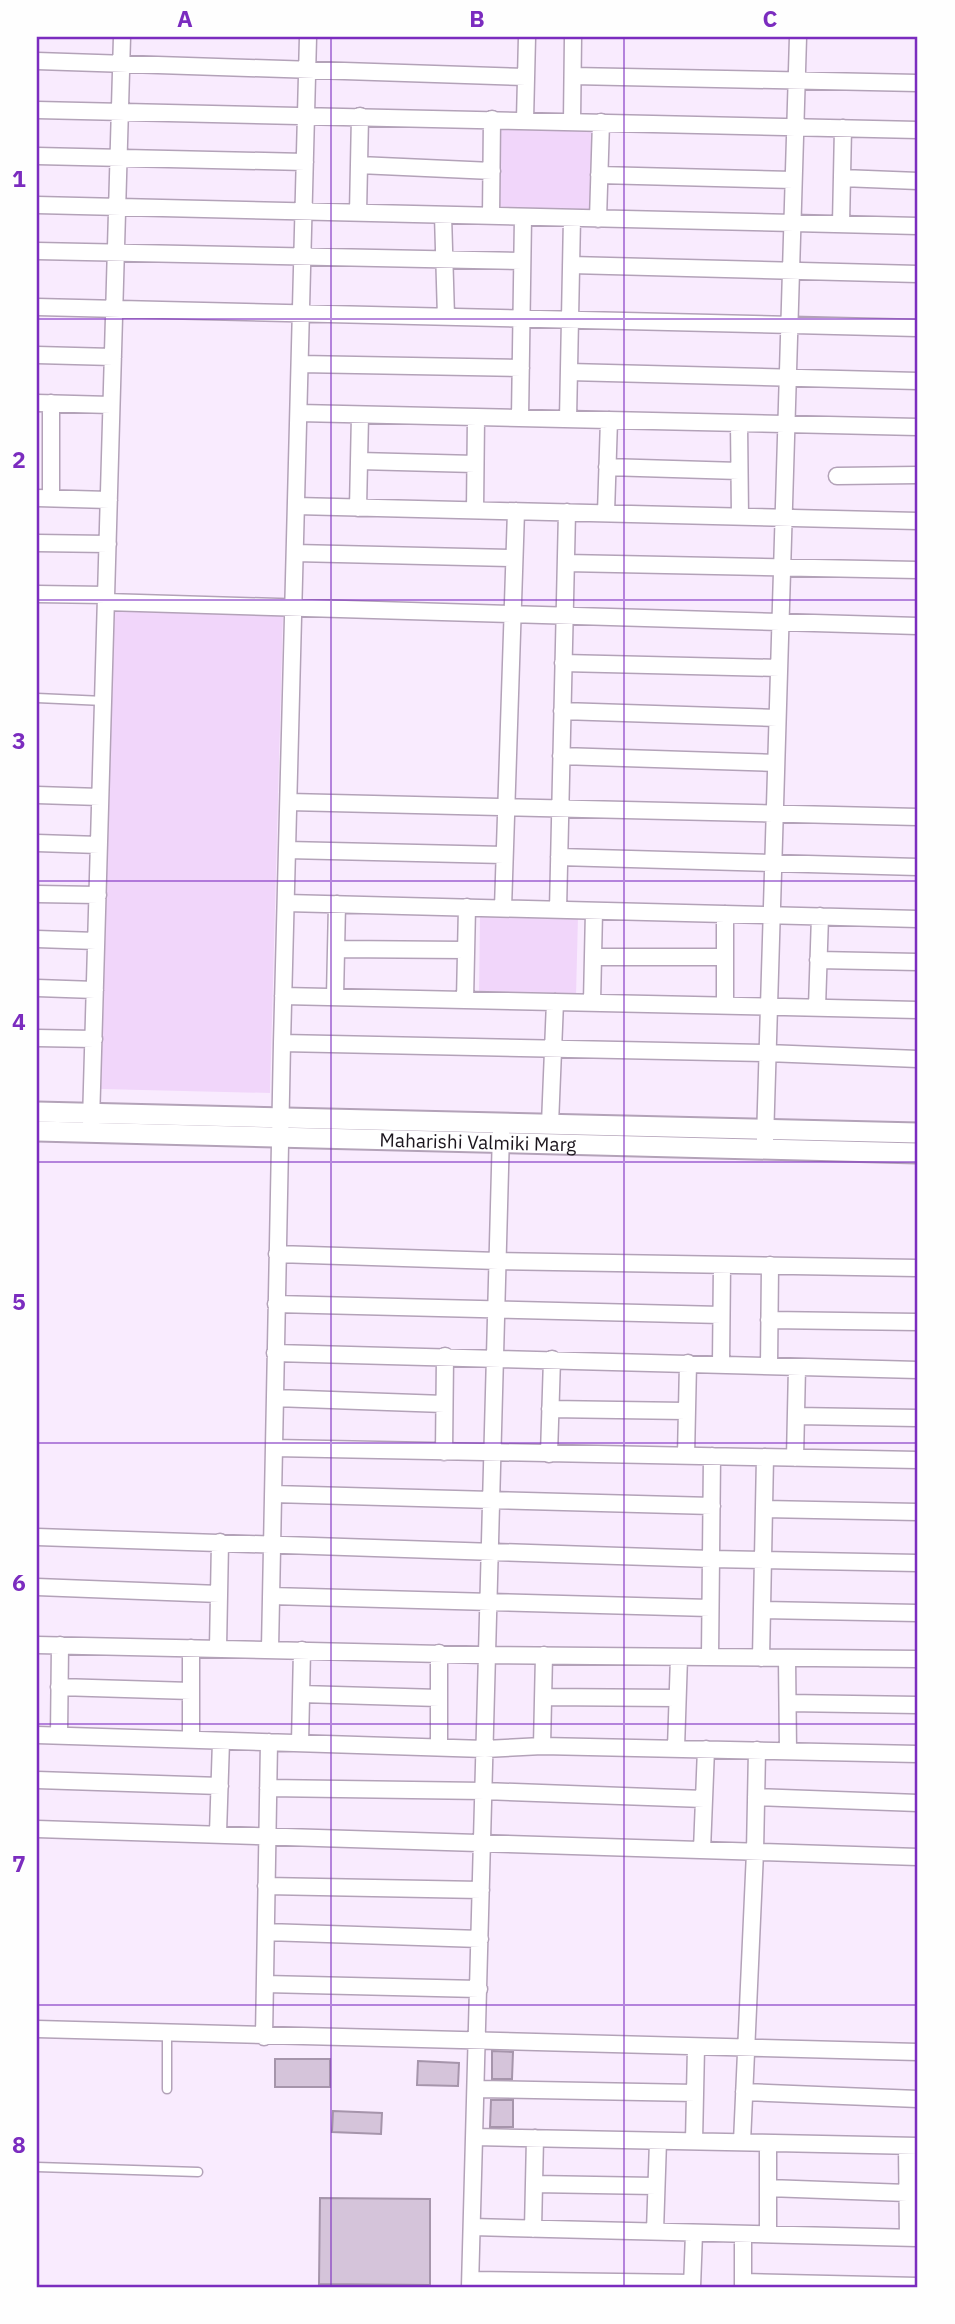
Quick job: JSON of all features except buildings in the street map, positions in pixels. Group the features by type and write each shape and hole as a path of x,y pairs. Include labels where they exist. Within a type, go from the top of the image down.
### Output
{"street":[{"path":"91,1123 122,37"},
{"path":"270,1649 283,996 308,37"},
{"path":"525,120 527,37"},
{"path":"572,121 573,37"},
{"path":"764,1150 798,37"},
{"path":"37,61 526,77"},
{"path":"573,76 918,83"},
{"path":"37,110 918,130"},
{"path":"358,213 360,116"},
{"path":"491,216 492,119"},
{"path":"598,219 601,122"},
{"path":"841,224 843,128"},
{"path":"37,156 305,162"},
{"path":"359,165 492,171"},
{"path":"600,175 793,180"},
{"path":"842,178 918,181"},
{"path":"37,205 918,226"},
{"path":"443,215 446,317"},
{"path":"520,418 523,217"},
{"path":"568,419 572,218"},
{"path":"37,251 522,261"},
{"path":"571,265 918,274"},
{"path":"37,307 918,328"},
{"path":"37,355 113,358"},
{"path":"300,363 521,368"},
{"path":"569,372 918,381"},
{"path":"109,500 44,498 44,403 111,405"},
{"path":"299,413 918,427"},
{"path":"358,508 360,415"},
{"path":"475,510 476,417"},
{"path":"606,513 609,420"},
{"path":"739,423 740,516"},
{"path":"359,461 475,464"},
{"path":"607,467 739,471"},
{"path":"836,476 918,475"},
{"path":"296,506 918,521"},
{"path":"503,908 516,511"},
{"path":"558,910 567,512"},
{"path":"37,543 108,544"},
{"path":"295,553 514,558"},
{"path":"566,563 918,570"},
{"path":"37,594 294,607 918,626"},
{"path":"564,663 779,668"},
{"path":"562,711 777,718"},
{"path":"561,756 776,763"},
{"path":"37,795 100,797"},
{"path":"289,802 918,817"},
{"path":"37,844 99,845"},
{"path":"287,850 504,855"},
{"path":"559,857 918,867"},
{"path":"37,894 98,895"},
{"path":"286,903 918,919"},
{"path":"335,997 337,904"},
{"path":"465,1000 467,907"},
{"path":"592,1002 594,911"},
{"path":"725,914 725,1005"},
{"path":"817,1007 820,916"},
{"path":"37,939 96,941"},
{"path":"336,949 466,950"},
{"path":"593,957 726,957"},
{"path":"818,960 918,962"},
{"path":"37,988 95,990"},
{"path":"283,996 918,1010"},
{"path":"550,1124 555,1002"},
{"path":"37,1038 94,1039"},
{"path":"282,1043 767,1053 918,1059"},
{"name":"Maharishi Valmiki Marg","path":"37,1112 91,1123"},
{"name":"Maharishi Valmiki Marg","path":"37,1131 91,1123 280,1127 501,1133 764,1150 918,1153"},
{"name":"Maharishi Valmiki Marg","path":"501,1133 550,1124 918,1133"},
{"path":"501,1133 471,2283 692,2285 694,2233"},
{"path":"278,1254 498,1261 918,1268"},
{"path":"721,1364 722,1265"},
{"path":"769,1366 770,1265"},
{"path":"276,1304 721,1315"},
{"path":"769,1320 918,1322"},
{"path":"275,1353 918,1370"},
{"path":"444,1356 444,1452"},
{"path":"549,1454 552,1359"},
{"path":"686,1456 688,1363"},
{"path":"795,1458 797,1367"},
{"path":"275,1398 444,1404"},
{"path":"550,1409 686,1411"},
{"path":"796,1416 918,1418"},
{"path":"274,1448 918,1460"},
{"path":"710,1657 712,1456"},
{"path":"761,1657 765,1457"},
{"path":"273,1494 712,1506"},
{"path":"764,1509 918,1512"},
{"path":"37,1537 710,1559 918,1563"},
{"path":"218,1648 220,1542"},
{"path":"37,1587 219,1594"},
{"path":"271,1596 710,1608"},
{"path":"762,1610 918,1613"},
{"path":"37,1644 487,1655 918,1659"},
{"path":"59,1736 60,1645"},
{"path":"191,1648 191,1740"},
{"path":"300,1743 302,1650"},
{"path":"439,1653 439,1747"},
{"path":"542,1746 544,1655"},
{"path":"676,1748 679,1657"},
{"path":"787,1657 788,1751"},
{"path":"60,1687 191,1691"},
{"path":"301,1694 439,1698"},
{"path":"543,1697 677,1698"},
{"path":"788,1703 918,1705"},
{"path":"37,1735 485,1749 542,1746 918,1754"},
{"path":"218,1833 221,1741"},
{"path":"264,2037 269,1742"},
{"path":"702,1850 706,1749"},
{"path":"742,2142 757,1750"},
{"path":"37,1780 220,1786"},
{"path":"268,1788 484,1791 704,1799"},
{"path":"756,1797 918,1803"},
{"path":"37,1829 918,1857"},
{"path":"266,1886 481,1890"},
{"path":"266,1932 480,1939"},
{"path":"265,1984 478,1989"},
{"path":"37,2029 918,2052"},
{"path":"694,2141 696,2047"},
{"path":"476,2090 695,2093"},
{"path":"744,2092 918,2099"},
{"path":"472,2227 913,2238 907,2193 912,2146 475,2137"},
{"path":"533,2229 535,2138"},
{"path":"655,2231 657,2141"},
{"path":"768,2143 768,2234"},
{"path":"534,2184 656,2186"},
{"path":"768,2188 907,2193"},
{"path":"743,2234 743,2285 918,2286"}],"lane":[{"path":"37,698 104,701"},
{"path":"167,2034 167,2089"},
{"path":"37,2167 198,2172"}],"shaded area":[{"path":"499,129 596,131 595,211 497,209"},
{"path":"114,611 283,615 270,1093 101,1089"},
{"path":"480,914 578,916 576,996 479,994"}]}
